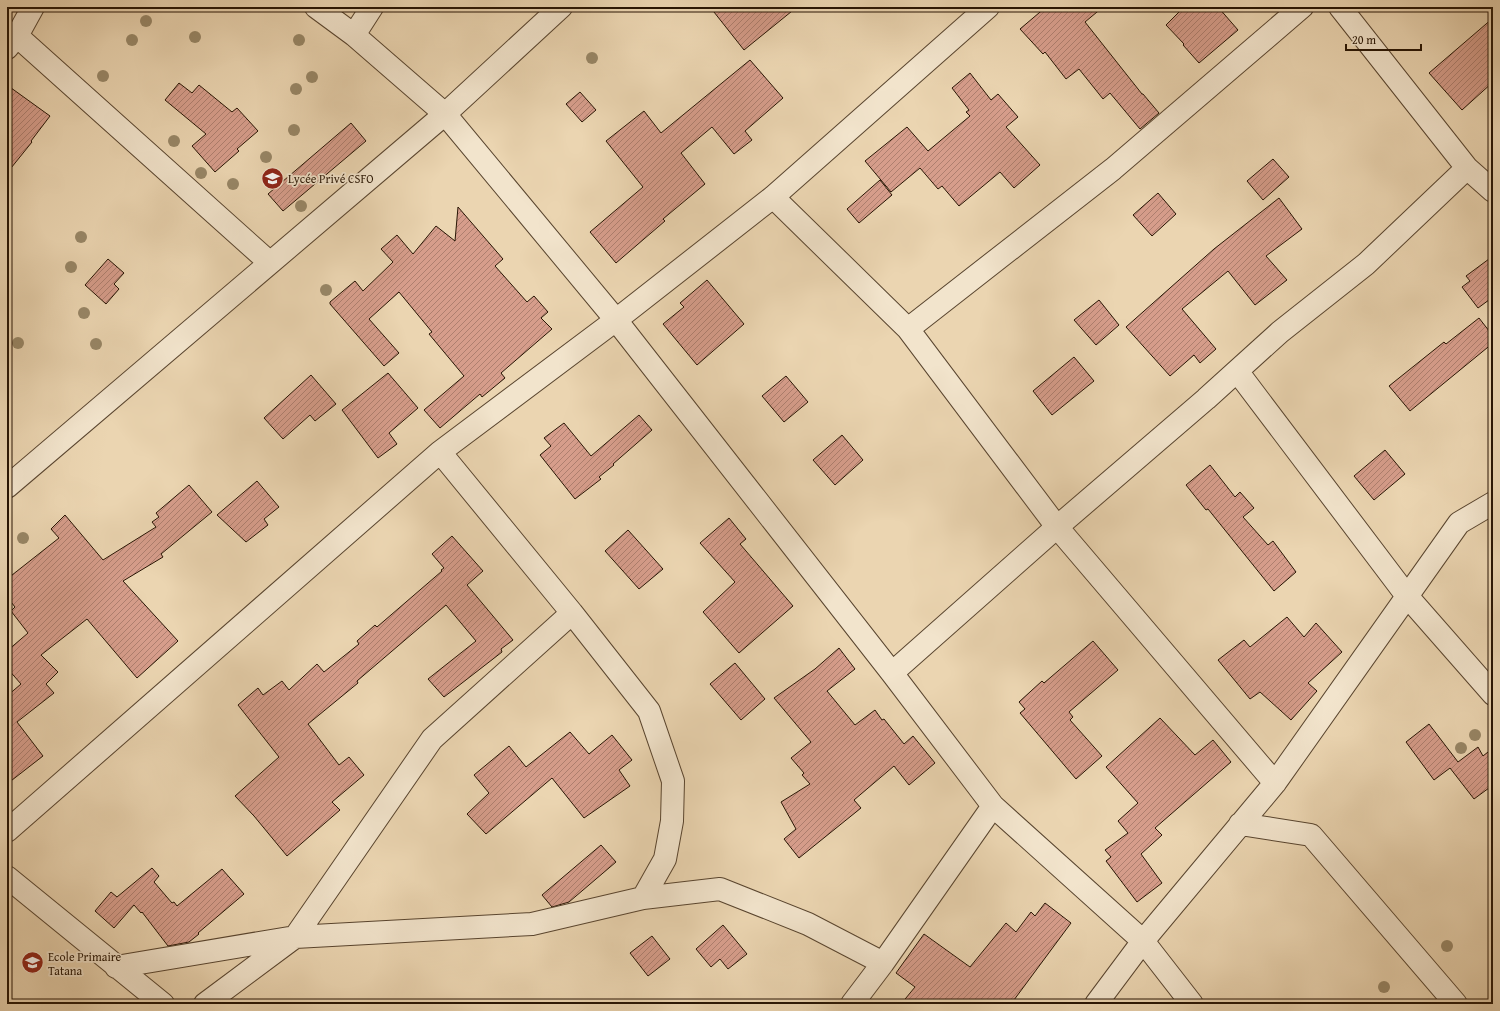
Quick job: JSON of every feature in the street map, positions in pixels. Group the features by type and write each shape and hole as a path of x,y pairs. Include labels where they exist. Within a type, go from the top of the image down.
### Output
{"street":[{"path":"33,7 12,42 270,262"},
{"path":"316,7 354,35 445,114 616,320 993,806 1143,941 1192,1004"},
{"path":"354,35 372,7"},
{"path":"7,488 445,114 561,7"},
{"path":"7,831 440,452 616,320 774,197 988,7"},
{"path":"908,330 1114,169 1302,7"},
{"path":"1340,7 1467,168 1493,191"},
{"path":"892,674 1280,332 1366,264 1467,168"},
{"path":"774,197 908,330 1057,527 1275,783"},
{"path":"1237,371 1407,596 1493,694"},
{"path":"440,452 572,613 649,710 673,781 672,821 665,859 643,898"},
{"path":"1096,1004 1143,941 1275,783 1459,523 1493,503"},
{"path":"205,1004 295,937 432,739 572,613"},
{"path":"852,1004 883,963 993,806"},
{"path":"1240,824 1311,835 1456,1004"},
{"path":"7,877 163,1004"},
{"path":"116,967 295,937 532,924 643,898 720,889 808,924 883,963"}],"building":[{"path":"710,7 797,7 744,50"},
{"path":"1046,7 1103,7 1085,22 1142,94 1159,113 1140,129 1110,93 1103,99 1079,69 1066,79 1045,52 1043,54 1020,29"},
{"path":"1184,7 1218,7 1238,30 1199,63 1166,25"},
{"path":"1493,18 1493,82 1462,110 1429,73"},
{"path":"750,60 783,98 745,131 752,140 734,154 712,127 681,153 705,184 663,219 665,221 616,263 590,232 643,187 606,141 644,111 661,133"},
{"path":"970,73 991,100 998,94 1018,117 1006,127 1040,165 1014,188 1000,172 959,206 942,186 938,189 920,168 891,192 865,161 907,127 928,151 970,116 966,112 969,110 952,88"},
{"path":"179,83 192,93 199,85 232,112 237,108 258,131 237,149 239,151 215,172 192,146 206,134 165,100"},
{"path":"7,85 50,116 31,141 32,142 7,173"},
{"path":"580,92 596,110 582,122 566,104"},
{"path":"351,123 366,141 283,211 268,194"},
{"path":"1273,159 1289,177 1263,200 1247,181"},
{"path":"880,180 892,195 859,223 847,209"},
{"path":"1158,193 1176,214 1152,236 1133,215"},
{"path":"1279,198 1302,229 1266,256 1287,280 1255,305 1228,271 1182,309 1216,349 1200,363 1194,355 1170,376 1126,327 1214,249"},
{"path":"458,207 503,259 495,266 527,302 534,296 548,312 541,318 552,329 501,373 505,378 482,397 480,394 440,428 424,410 464,376 429,334 432,332 399,292 369,319 399,353 384,366 330,304 330,302 355,281 363,291 393,262 381,249 397,235 413,254 436,226 455,241"},
{"path":"1493,256 1493,297 1478,308 1462,287 1470,281 1466,276"},
{"path":"108,259 124,273 114,284 119,289 106,304 85,285"},
{"path":"707,280 744,324 697,365 663,324 684,307 680,303"},
{"path":"1099,300 1119,325 1096,345 1074,320"},
{"path":"1479,318 1493,336 1493,343 1410,411 1389,386 1444,342 1446,344"},
{"path":"1074,357 1094,381 1052,415 1033,391"},
{"path":"388,373 418,408 389,433 397,444 378,458 342,410"},
{"path":"311,375 336,404 315,421 310,415 283,439 264,418"},
{"path":"786,376 808,402 784,422 762,396"},
{"path":"639,415 652,430 599,477 601,479 575,499 540,455 551,446 544,438 564,423 591,456"},
{"path":"842,435 863,460 835,485 813,460"},
{"path":"1385,450 1405,474 1374,500 1354,476"},
{"path":"1210,465 1235,497 1240,492 1254,508 1243,517 1268,545 1273,541 1296,572 1274,591 1208,509 1206,510 1186,485"},
{"path":"257,481 279,507 264,519 268,525 246,542 217,515"},
{"path":"189,485 212,512 161,554 163,557 123,581 178,641 137,678 87,619 41,655 58,672 46,684 54,693 17,722 43,756 7,784 7,696 21,684 7,668 7,651 28,633 11,611 15,607 7,597 7,579 59,538 51,529 65,515 103,560 156,527 152,522 159,517 156,513"},
{"path":"729,518 746,539 740,544 793,606 739,653 703,612 735,582 700,543"},
{"path":"628,530 663,569 639,589 605,551"},
{"path":"452,536 483,571 467,585 513,640 501,649 502,652 444,697 428,679 476,641 446,605 357,681 358,683 308,724 339,765 349,757 364,775 332,802 340,810 287,856 254,816 235,796 279,757 238,705 258,688 263,695 282,681 289,690 317,664 324,672 359,644 357,641 375,625 377,627 442,571 441,570 444,568 432,554"},
{"path":"1287,617 1304,637 1316,623 1342,652 1308,683 1317,691 1291,720 1260,692 1250,699 1218,660 1244,640 1250,647"},
{"path":"1093,641 1118,670 1069,712 1073,717 1070,720 1102,756 1076,779 1020,713 1025,709 1019,702 1042,681 1044,683"},
{"path":"839,648 855,669 827,691 855,725 875,710 904,744 913,736 935,763 909,785 894,766 854,800 861,808 799,858 784,839 796,829 781,802 810,784 802,775 804,773 791,758 811,742 774,698 815,669"},
{"path":"735,663 765,699 741,720 710,684"},
{"path":"1160,718 1195,755 1213,740 1231,762 1155,828 1162,835 1141,854 1162,883 1137,902 1106,861 1111,857 1105,850 1128,833 1118,821 1138,803 1106,767"},
{"path":"1429,724 1458,762 1478,747 1483,756 1493,748 1493,785 1474,799 1450,768 1434,780 1406,742"},
{"path":"570,732 589,754 612,735 632,760 619,770 630,786 584,818 552,778 486,834 467,814 489,793 474,775 509,746 526,767"},
{"path":"601,845 616,862 569,902 552,907 542,895"},
{"path":"152,868 159,876 154,882 172,903 174,902 177,906 222,869 244,894 189,942 168,946 142,912 141,913 134,905 114,928 95,911 111,892 117,897"},
{"path":"1045,903 1071,923 1011,1004 901,1004 915,987 896,973 924,934 970,967 1006,923 1016,932 1031,912 1035,916"},
{"path":"723,925 747,954 728,969 720,959 711,967 696,949"},
{"path":"652,936 670,959 648,976 630,953"}],"place":[{"name":"Lycée Privé CSFO","path":"272,178"},
{"name":"Ecole Primaire Tatana","path":"32,963"}]}
